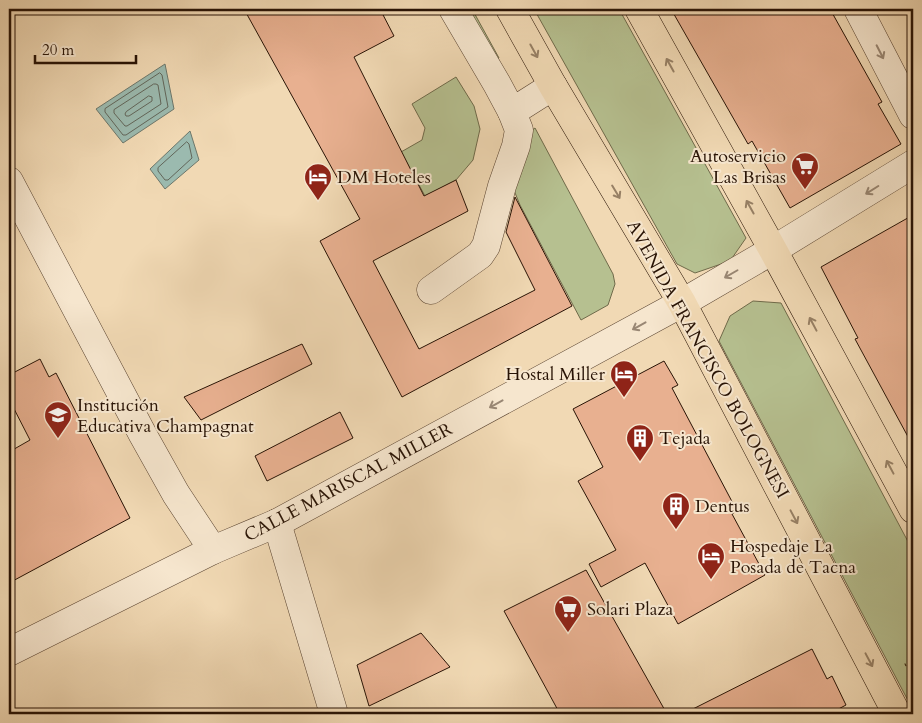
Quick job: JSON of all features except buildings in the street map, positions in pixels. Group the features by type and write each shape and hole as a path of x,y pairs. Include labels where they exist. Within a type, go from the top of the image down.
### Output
{"main road":[{"name":"AVENIDA FRANCISCO BOLOGNESI","path":"510,9 553,86 682,303 897,714"},
{"path":"639,9 773,250 913,510"}],"street":[{"path":"432,290 480,255 486,246 519,130 497,84 453,9"},
{"path":"858,9 913,115"},
{"path":"512,112 553,86"},
{"name":"CALLE MARISCAL MILLER","path":"9,652 213,550 277,523 682,303 773,250 913,164"},
{"path":"9,181 148,444 176,494 213,550"},
{"path":"277,523 334,714"}],"green space":[{"path":"457,9 472,9 499,58 493,62"},
{"path":"534,9 619,9 746,238 730,261 695,273 677,264"},
{"path":"456,77 474,106 480,129 473,160 456,180 425,196 401,152 422,140 425,128 412,104"},
{"path":"535,128 613,274 615,284 608,305 581,320 520,205 511,183 522,137"},
{"path":"753,301 781,303 913,551 913,710 719,341 730,316"}],"water":[{"path":"165,64 174,109 123,143 96,109"},
{"path":"190,131 199,160 165,189 150,169"}],"place":[{"name":"Autoservicio Las Brisas","path":"805,190"},
{"name":"DM Hoteles","path":"318,201"},
{"name":"Hostal Miller","path":"624,398"},
{"name":"Institución Educativa Champagnat","path":"58,439"},
{"name":"Tejada","path":"640,462"},
{"name":"Dentus","path":"676,530"},
{"name":"Hospedaje La Posada de Tacna","path":"711,580"},
{"name":"Solari Plaza","path":"568,633"}]}
